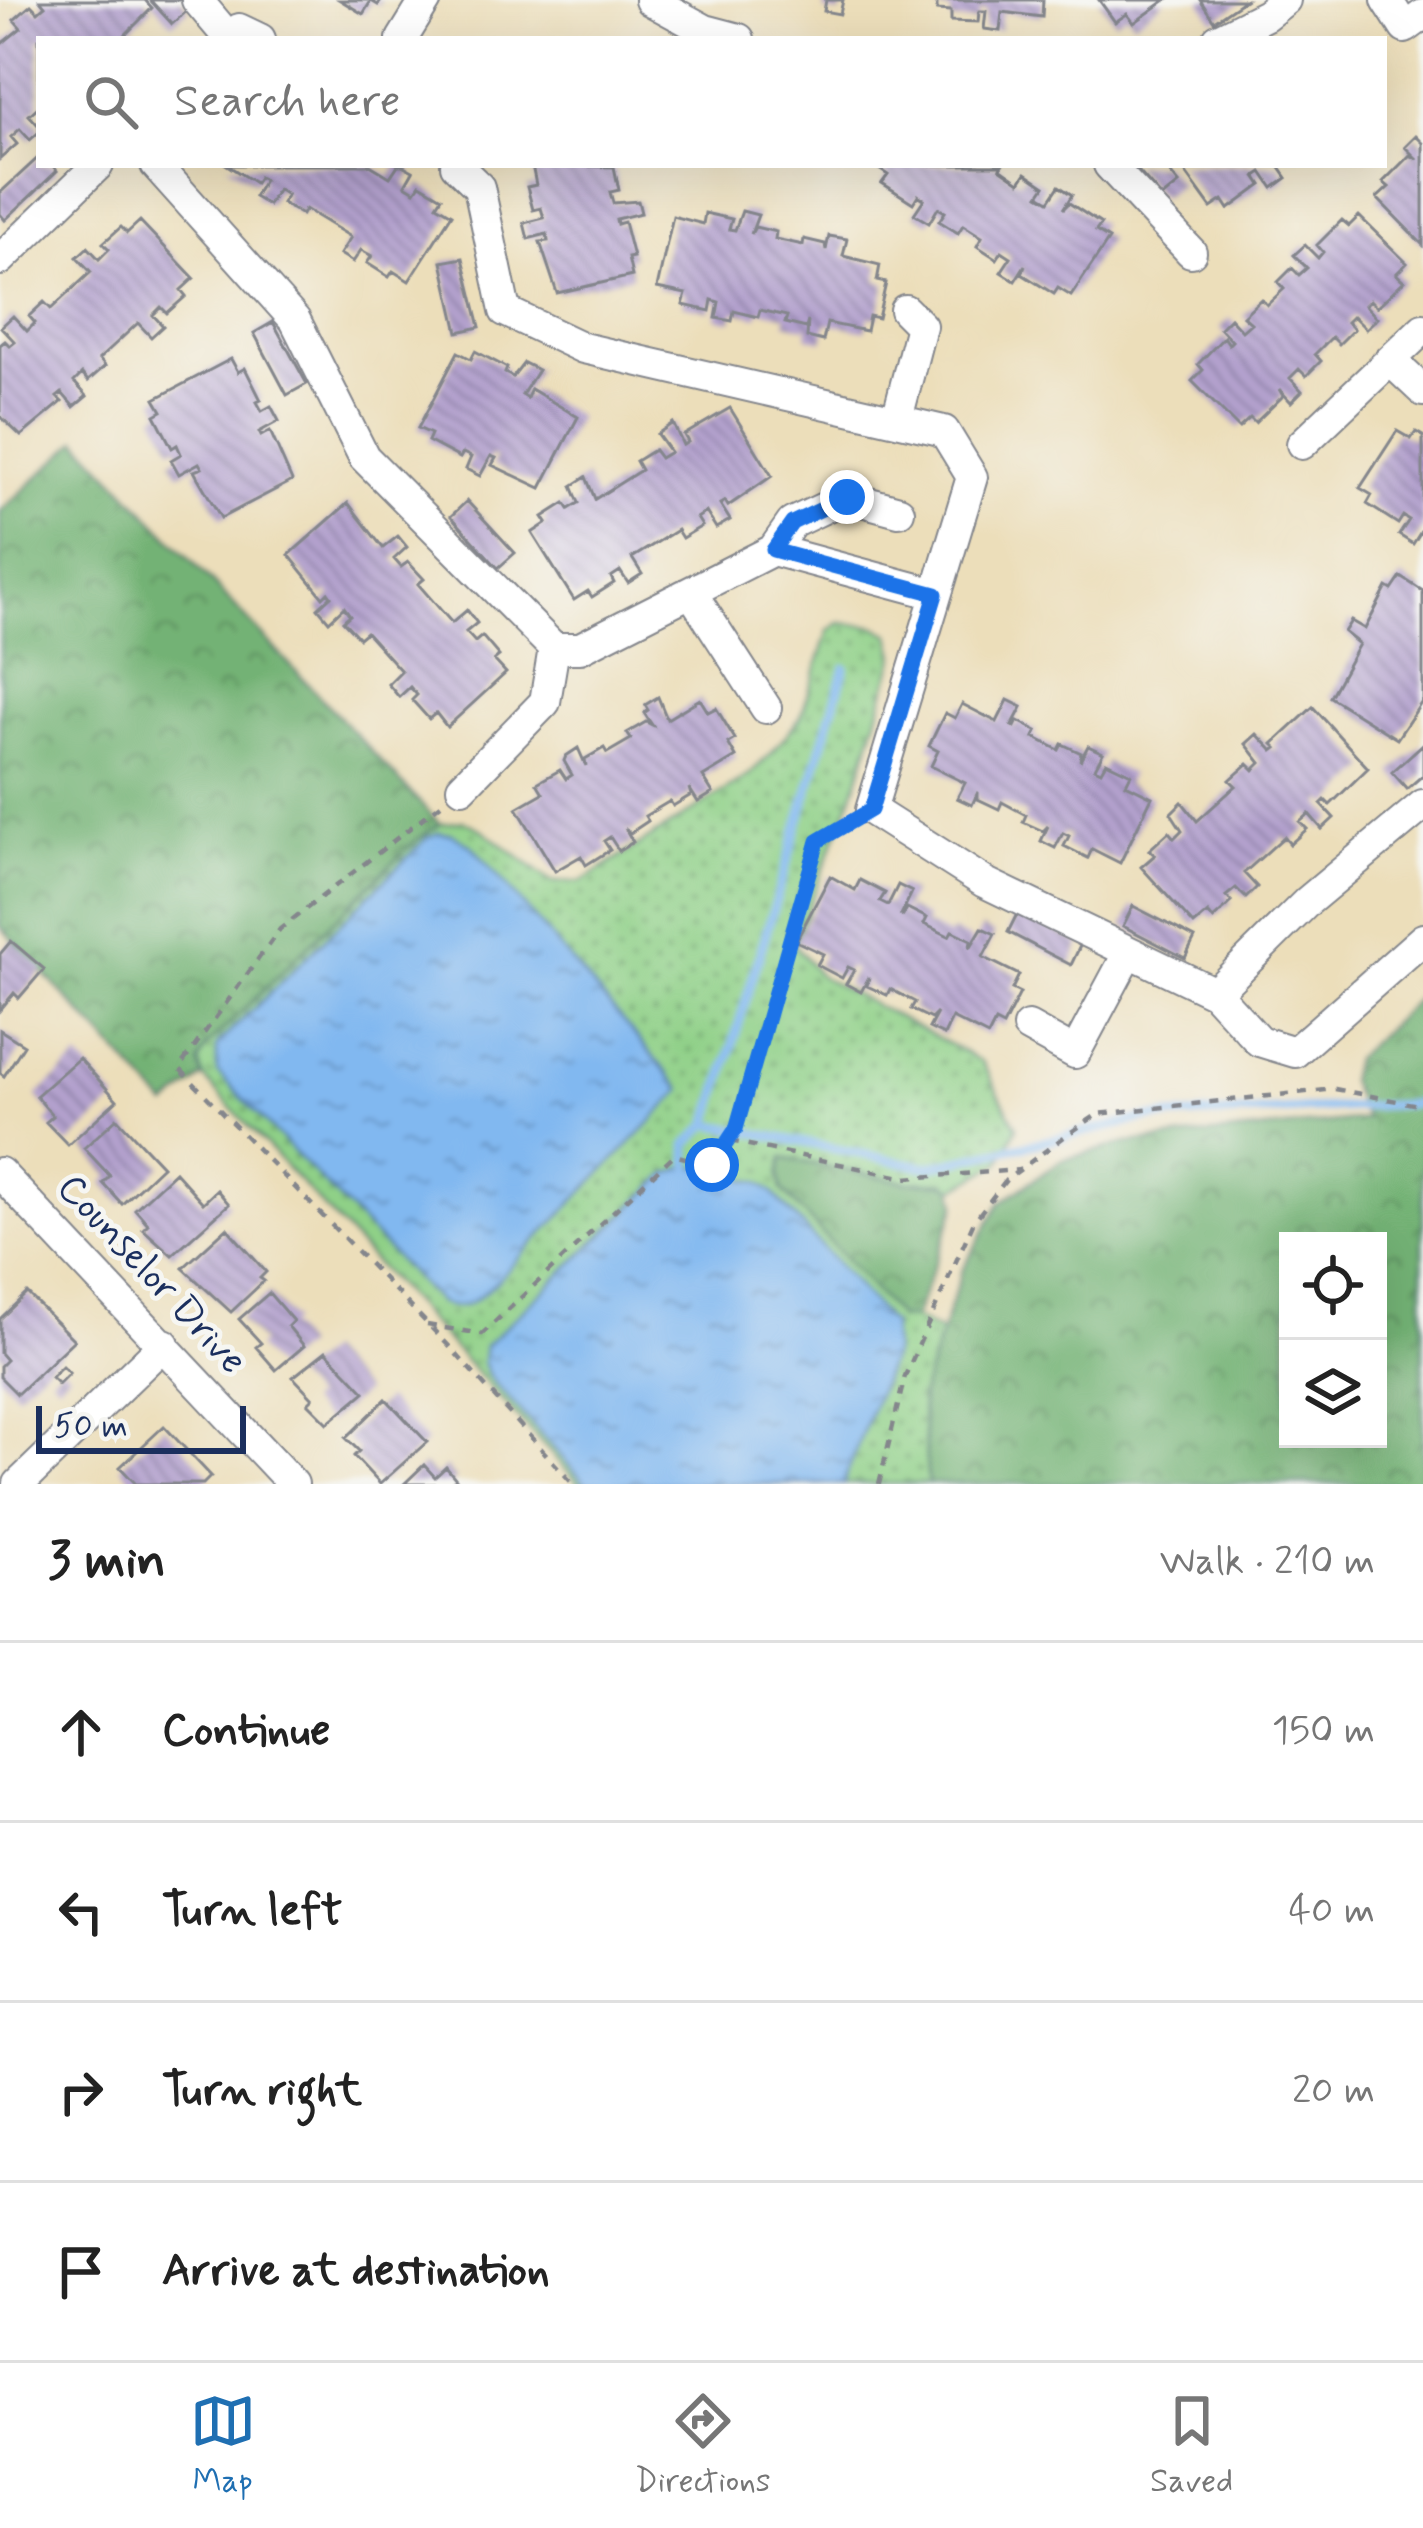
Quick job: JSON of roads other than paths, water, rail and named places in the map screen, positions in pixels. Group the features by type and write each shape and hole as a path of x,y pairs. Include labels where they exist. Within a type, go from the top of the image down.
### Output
{"street":[{"path":"197,0 226,36"},
{"path":"650,0 729,36"},
{"path":"1224,36 1285,0"},
{"path":"1387,0 1405,28 1423,15"},
{"path":"404,36 426,1"},
{"path":"0,260 95,168"},
{"path":"159,168 295,320 364,457 554,648 580,648 692,592 773,550 792,523 847,497 898,511"},
{"path":"459,168 479,187 505,310 583,348 944,431 973,477 871,810 984,882 1215,993 1259,1041 1295,1052 1423,939"},
{"path":"1112,168 1191,252"},
{"path":"902,421 900,407 922,326 905,310"},
{"path":"1302,445 1423,328"},
{"path":"1390,361 1423,391"},
{"path":"773,550 936,594"},
{"path":"692,592 766,708"},
{"path":"462,787 545,702 554,648"},
{"path":"1215,993 1308,901 1423,805"},
{"path":"1028,1027 1075,1053 1130,952"},
{"name":"Counselor Drive","path":"0,1173 293,1484"},
{"path":"19,1484 164,1344"}],"water":[{"path":"452,834 473,847 682,1090 495,1283 469,1303 455,1307 438,1302 217,1072 217,1045 427,838"},
{"path":"689,1165 759,1183 772,1192 891,1324 893,1352 843,1484 586,1484 490,1378 483,1363 485,1346 666,1175"}],"waterway":[{"path":"690,1173 687,1145 709,1124 845,668"},
{"path":"709,1124 927,1167 1149,1118 1413,1104 1423,1099"}]}
